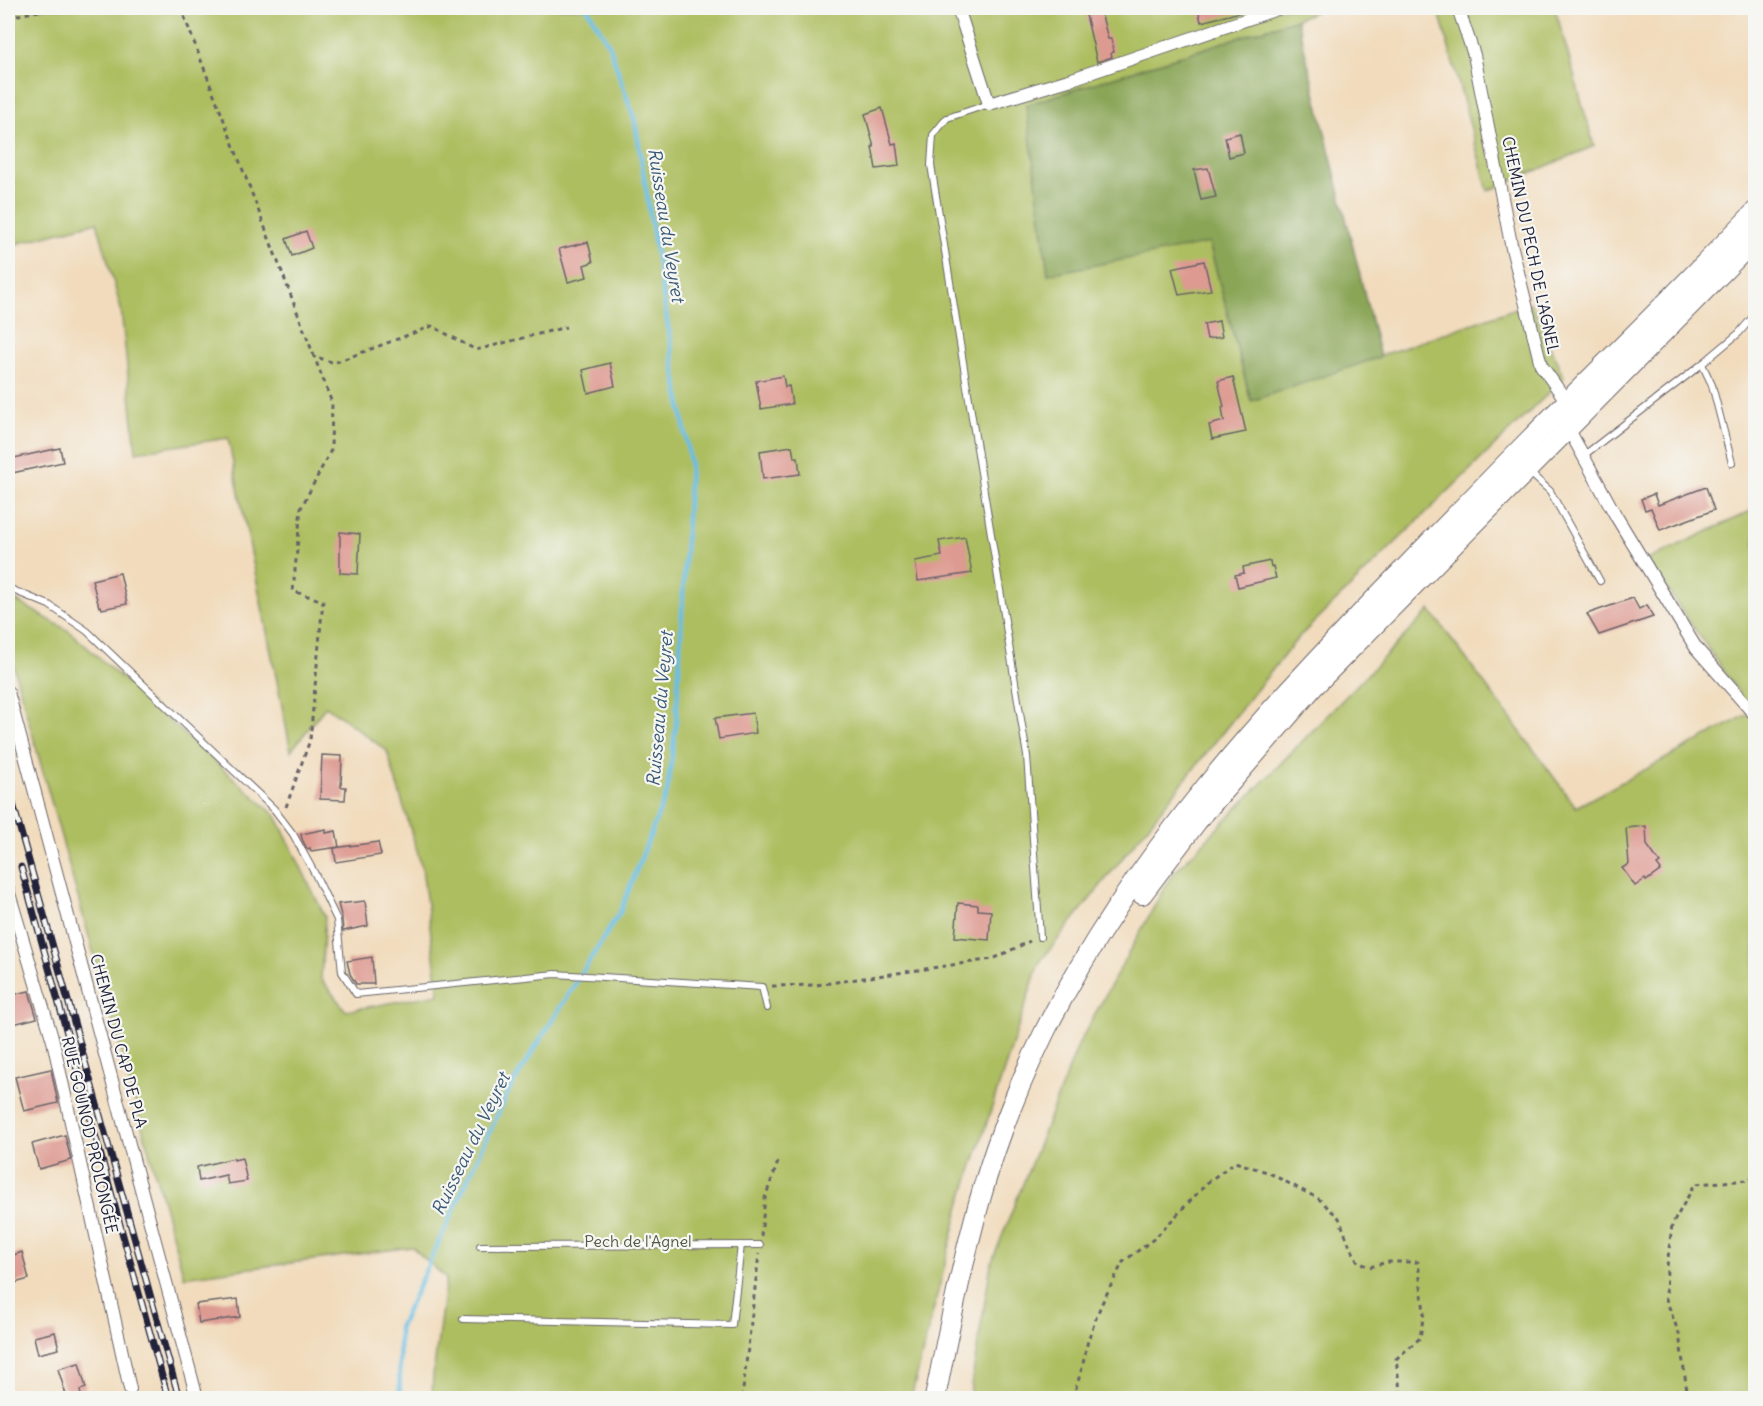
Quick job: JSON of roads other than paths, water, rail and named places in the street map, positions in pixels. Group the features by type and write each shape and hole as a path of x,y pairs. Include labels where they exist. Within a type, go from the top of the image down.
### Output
{"main road":[{"path":"935,1398 963,1264 999,1140 1044,1033 1083,961 1111,917 1165,839 1234,751 1338,636 1493,481 1567,417 1750,229 1755,211"},
{"path":"948,1398 973,1270 991,1206 1036,1080 1060,1029 1088,979 1144,891 1197,821 1313,687 1523,467 1692,278 1750,229"}],"street":[{"path":"958,8 989,104 1072,80 1280,8"},
{"name":"CHEMIN DU PECH DE L'AGNEL","path":"1458,8 1474,54 1511,244 1541,365 1567,417 1583,456 1616,516 1696,648 1755,716"},
{"name":"CHEMIN DU CAP DE PLA","path":"8,692 197,1398"},
{"name":"RUE GOUNOD PROLONGÉE","path":"8,890 53,1041 130,1389"}],"lane":[{"path":"989,104 947,118 933,135 931,165 1027,756 1040,937"},
{"path":"1669,312 1692,278"},
{"path":"1583,456 1702,363 1738,333 1755,313"},
{"path":"1702,363 1712,385 1732,463"},
{"path":"1523,467 1550,491 1600,580"},
{"path":"8,588 49,605 87,631 274,809 293,834 310,864 337,921 342,972 356,994 555,974 762,987 767,1008"},
{"path":"463,1319 732,1325 741,1245"},
{"path":"480,1246 760,1245"}],"waterway":[{"name":"Ruisseau du Veyret","path":"400,1398 399,1328 509,1090 621,910 667,792 676,725 690,463 635,121 609,45 587,8"}],"railway":[{"path":"8,786 179,1398"},
{"path":"21,867 168,1398"}],"park label":[{"name":"Pech de l'Agnel","path":"638,1241"}]}
